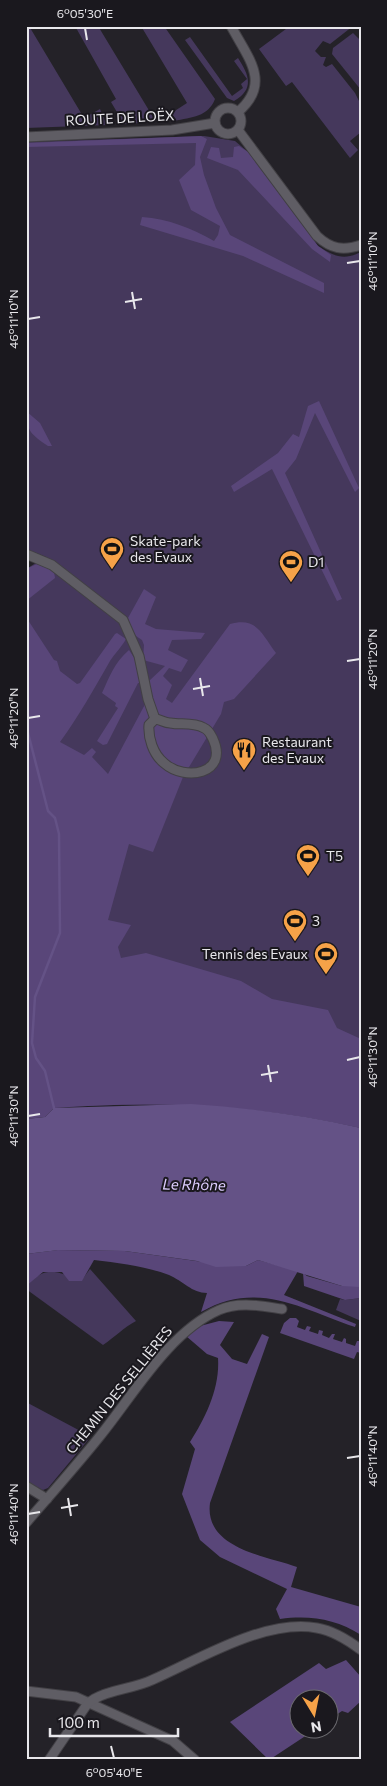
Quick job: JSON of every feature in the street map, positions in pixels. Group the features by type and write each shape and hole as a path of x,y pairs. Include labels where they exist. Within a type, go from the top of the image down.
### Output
{"street":[{"path":"231,26 256,78 254,94 238,112"},
{"path":"228,107 238,112 241,122 238,130 226,134 218,130 215,123 216,116 220,110 228,107"},
{"name":"ROUTE DE LOËX","path":"26,137 151,131 215,123"},
{"path":"238,130 316,236 334,248 346,249 361,245"},
{"path":"26,554 52,565 123,620 139,656 148,699 155,719"},
{"path":"155,719 204,728 212,735 215,743 217,754 215,761 208,769 196,774 181,773 166,765 157,755 149,734 149,725 155,719"},
{"name":"CHEMIN DES SELLIÈRES","path":"26,1523 185,1330 218,1310 233,1305 246,1304 282,1309"},
{"path":"26,1486 47,1499"},
{"path":"49,1760 88,1703 105,1694 145,1683 247,1638 277,1630 304,1627 317,1628 339,1636 361,1650"},
{"path":"26,1691 76,1697 173,1741 195,1760"}],"shaded area":[{"path":"26,26 29,26 84,118 100,109 107,125 26,128"},
{"path":"75,26 98,26 156,122 124,124 111,102 116,99"},
{"path":"141,26 164,26 215,99 204,113 174,121 170,114 187,103"},
{"path":"290,26 353,26 330,44 323,41 315,51 321,57 326,57 323,65 326,67 332,64 355,93 361,105 361,132 350,141 358,150 350,158 292,82 286,86 259,49"},
{"path":"353,33 361,41 361,90 332,54 333,48"},
{"path":"190,37 232,96 243,88 241,84 247,79 234,61 238,58 245,70 248,81 245,92 241,96 234,101 227,98 185,40"},
{"path":"201,136 207,139 200,157 204,175 216,208 230,235 324,283 324,293 243,256 140,225 142,217 171,222 214,241 220,226 191,210 179,180 195,165 196,143 26,147 26,143"},
{"path":"204,136 235,141 248,152 318,246 344,257 361,252 361,1128 285,1114 209,1106 132,1105 54,1108 26,725 26,569 46,557 26,549 26,142"},
{"path":"239,146 248,152 318,246 331,255 330,262 312,249 238,170 207,158 211,147 219,148 221,158 233,157 234,147"},
{"path":"319,401 359,488 355,492 315,413 296,459 285,473 342,599 337,601 272,469 234,492 231,486 278,453 293,434 299,437 308,406"},
{"path":"26,411 40,423 52,446 48,446 31,432 27,423"},
{"path":"39,563 54,572 55,578 26,601 26,569"},
{"path":"144,589 156,597 145,624 156,629 205,633 201,639 172,640 168,650 188,660 181,672 169,668 163,676 172,685 166,699 172,703 230,624 246,623 258,628 276,653 234,699 224,702 221,714 183,777 153,852 129,844 108,920 131,925 118,947 121,958 146,953 241,981 272,999 328,1010 337,1028 361,1039 361,1128 285,1114 209,1106 132,1105 54,1108 45,1117 26,1119 26,617 54,660 57,661 60,671 77,684 80,683 115,634 117,633 126,639 110,661 60,742 84,755 92,748 96,752 92,757 108,774 151,693 149,681 165,666 143,660 144,645 142,640 133,634 128,618"},
{"path":"129,650 137,662 141,683 138,683 107,744 103,745 97,741 118,708 115,706 116,703 102,693 116,665"},
{"path":"58,1250 125,1251 246,1266 258,1260 298,1271 284,1295 356,1324 355,1327 297,1305 260,1298 241,1298 221,1303 201,1312 207,1293 197,1291 174,1277 151,1269 94,1260 82,1281 69,1281 62,1272 43,1272 26,1286 26,1254"},
{"path":"90,1269 136,1321 103,1345 26,1289 26,1286 33,1279 46,1272 59,1273 81,1281"},
{"path":"303,1273 307,1276 342,1286 361,1286 361,1298 345,1300 304,1286"},
{"path":"361,1298 361,1321 336,1310 340,1299"},
{"path":"290,1318 296,1318 299,1321 297,1327 305,1330 307,1326 311,1327 309,1331 318,1334 319,1330 323,1331 322,1335 329,1338 332,1334 335,1334 333,1339 342,1342 344,1338 346,1343 355,1346 357,1341 361,1341 361,1353 357,1352 354,1359 280,1333 284,1323"},
{"path":"219,1321 234,1322 220,1345 232,1359 247,1364 262,1334 269,1337 210,1503 211,1518 217,1530 226,1540 239,1548 297,1567 291,1587 361,1607 361,1635 342,1625 312,1618 280,1619 276,1609 287,1589 220,1557 200,1540 182,1494 195,1449 190,1442 211,1402 217,1380 218,1358 207,1354 186,1336 200,1326"},
{"path":"26,1402 86,1434 88,1440 48,1488 43,1490 26,1482"},
{"path":"346,1660 361,1677 361,1701 348,1713 340,1712 340,1688 290,1688 290,1738 302,1738 269,1760 230,1722 319,1663 326,1669"}],"water":[{"name":"Le Rhône","path":"191,1104 319,1119 361,1128 360,1287 342,1286 258,1260 246,1266 216,1267 197,1261 125,1251 59,1250 26,1254 26,1119 45,1117 54,1108"}],"waterway":[{"path":"26,725 48,811 55,818 59,834 60,933 35,997 32,1043 36,1058 45,1071 54,1108"}],"place":[{"name":"Skate-park des Evaux","path":"112,570"},
{"name":"D1","path":"291,583"},
{"name":"Restaurant des Evaux","path":"244,771"},
{"name":"T5","path":"308,877"},
{"name":"3","path":"295,942"},
{"name":"Tennis des Evaux","path":"326,975"}]}
